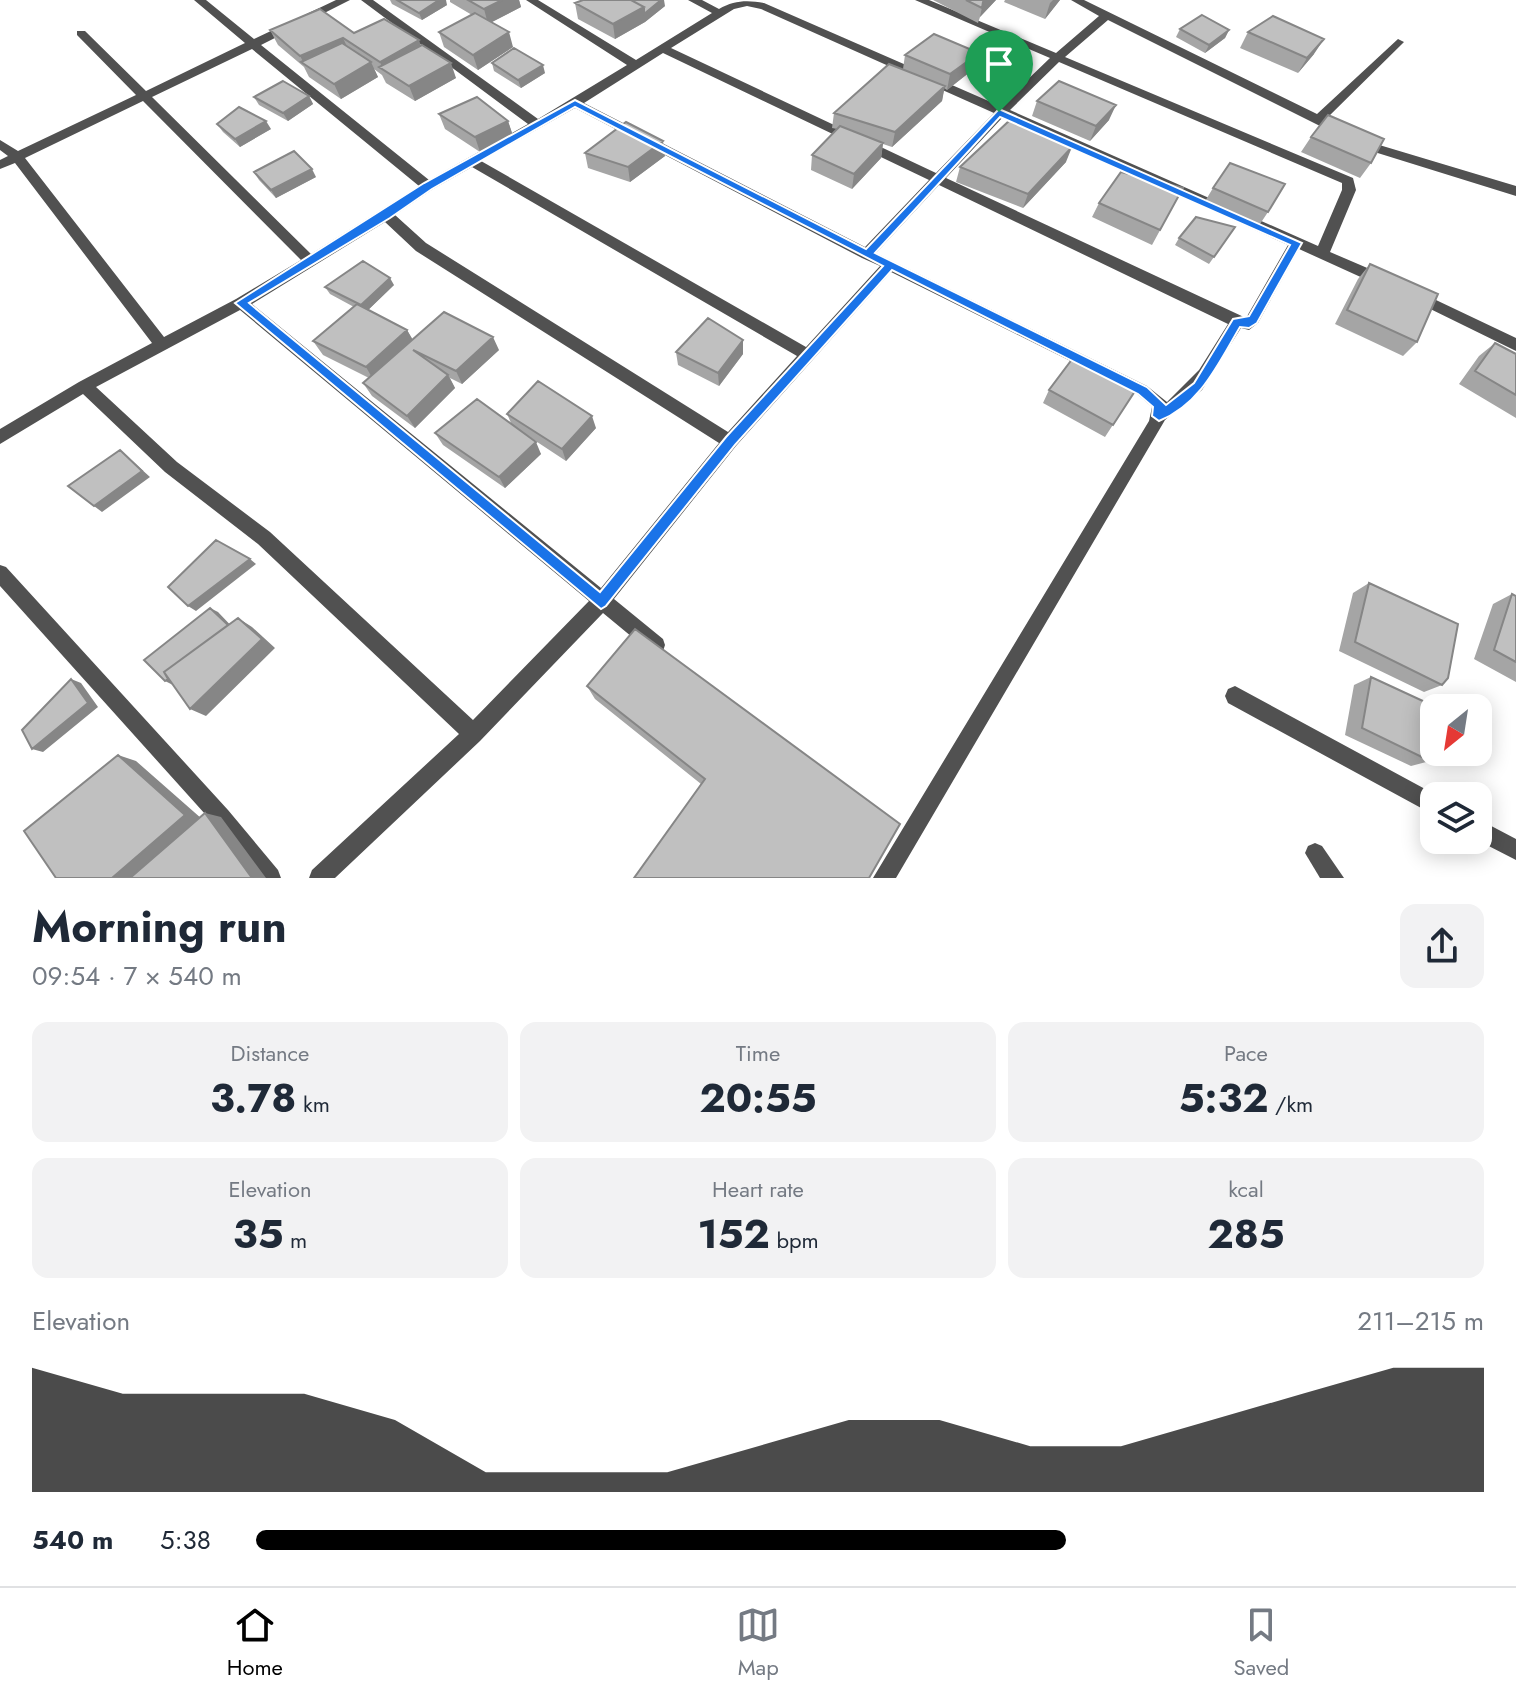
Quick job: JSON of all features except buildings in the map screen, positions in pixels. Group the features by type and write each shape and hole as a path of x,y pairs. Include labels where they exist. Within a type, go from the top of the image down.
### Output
{"street":[{"path":"199,0 428,186"},
{"path":"0,165 345,0"},
{"path":"366,0 535,123"},
{"path":"531,0 635,65"},
{"path":"693,0 720,13"},
{"path":"920,0 1319,165 1348,181 1349,190 1322,254"},
{"path":"1076,0 1317,121 1393,155 1516,191"},
{"path":"0,437 84,386 241,303 428,186 575,103 720,13 743,2 764,6 1394,286"},
{"path":"867,254 999,112 1057,55 1107,15"},
{"path":"81,33 310,261"},
{"path":"1317,121 1398,42"},
{"path":"662,48 1237,322 1249,324 1253,319 1296,243"},
{"path":"575,103 867,254 1142,390 1160,405 1159,416"},
{"path":"0,144 17,157 162,345"},
{"path":"471,161 808,355"},
{"path":"386,215 421,247 730,441"},
{"path":"320,878 473,734 601,602 730,441 890,264"},
{"path":"1409,292 1467,318 1516,345"},
{"path":"241,303 674,659"},
{"path":"884,878 900,834 1159,416 1188,397 1198,386 1237,322"},
{"path":"84,386 171,467 264,538 473,734"},
{"path":"0,573 221,817 270,878"},
{"path":"1235,696 1420,797"},
{"path":"1492,837 1516,850"},
{"path":"1315,853 1333,878"}],"route":[{"path":"999,112 867,254 890,264 730,441 601,602 241,303 428,186 575,103 867,254 890,264 1142,390 1160,405 1159,416 1188,397 1198,386 1237,322 1249,324 1253,319 1296,243 999,112"}]}
